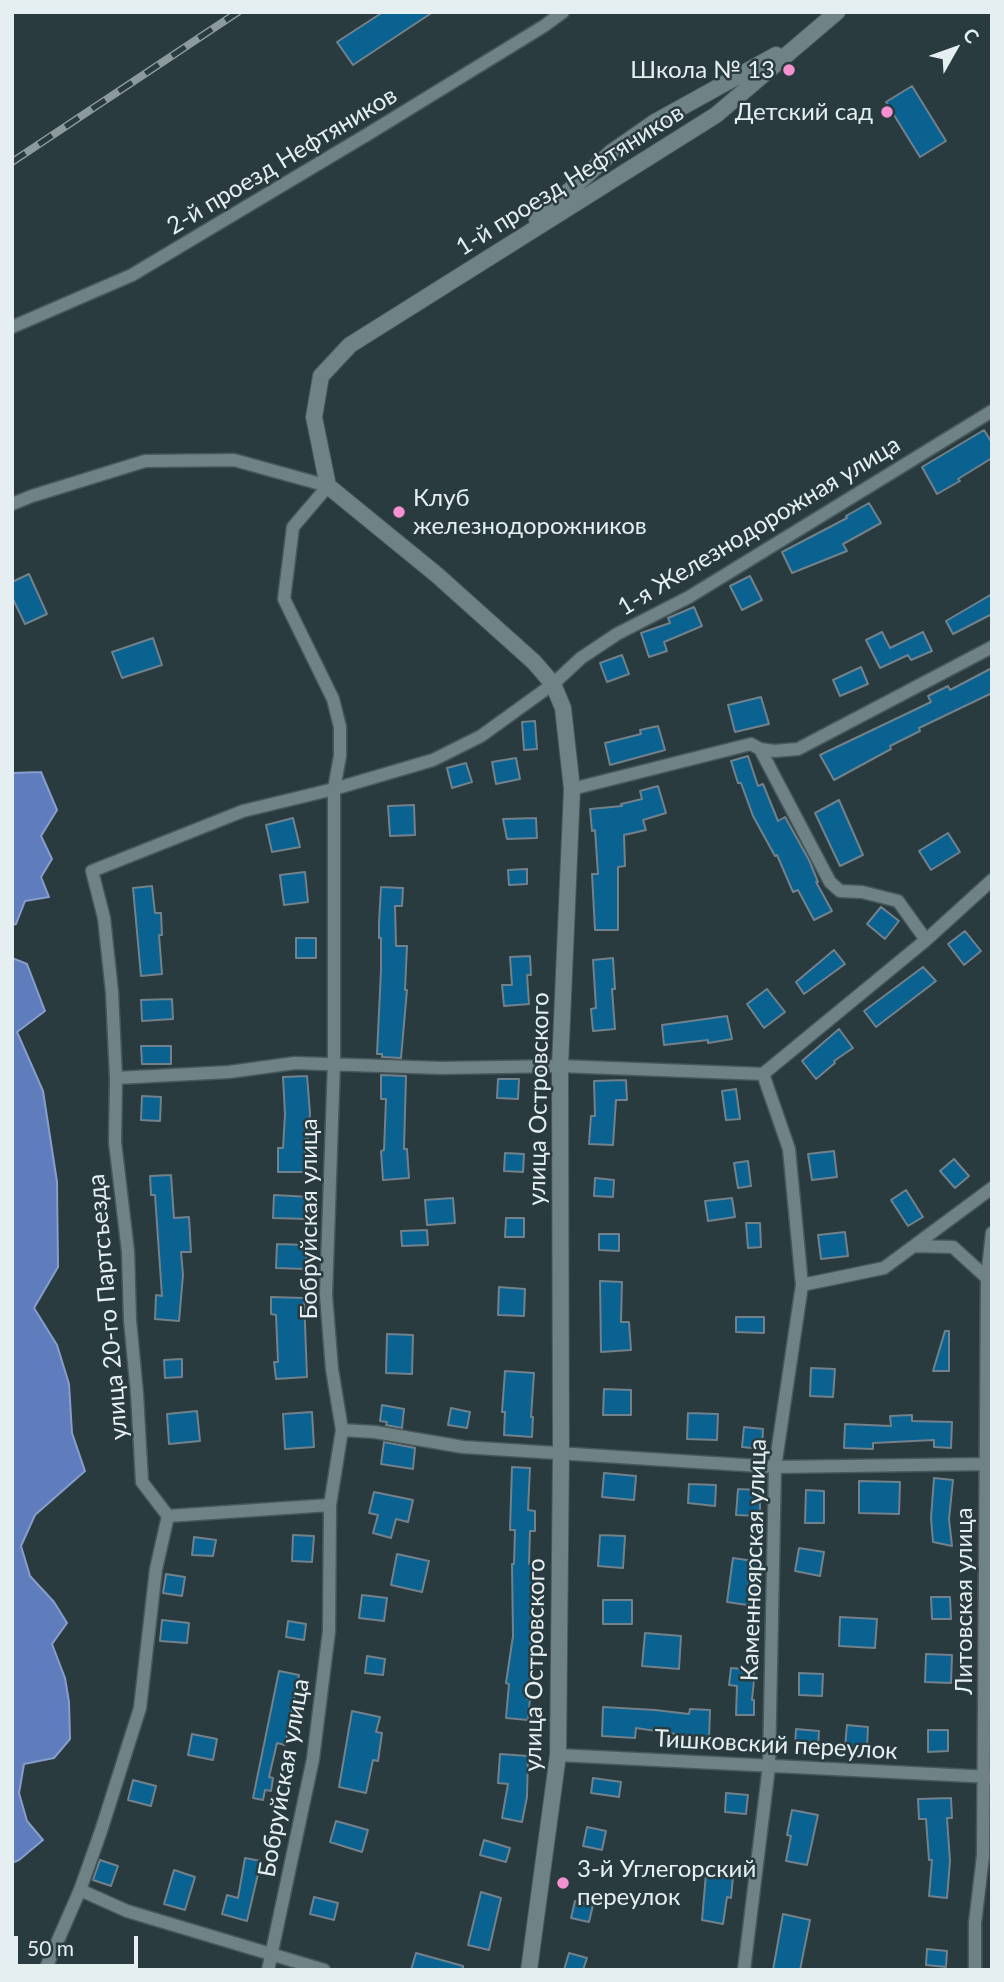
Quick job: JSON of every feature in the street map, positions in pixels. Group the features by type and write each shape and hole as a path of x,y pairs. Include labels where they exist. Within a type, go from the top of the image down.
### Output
{"street":[{"name":"2-й проезд Нефтяников","path":"12,327 132,275 368,134 563,12"},
{"name":"1-й проезд Нефтяников","path":"328,486 314,416 321,376 350,345 716,115 837,12"},
{"path":"503,251 612,152 633,137 700,96 806,38"},
{"name":"1-я Железнодорожная улица","path":"334,789 433,760 481,736 553,684 581,658 617,634 689,597 992,411"},
{"path":"12,504 145,461 234,460 328,486"},
{"name":"улица Островского","path":"328,486 447,584 534,662 553,684 563,708 572,789 560,1066 561,1452 558,1755 529,1970"},
{"name":"Бобруйская улица","path":"268,1970 314,1746 329,1631 330,1505 342,1430 332,1369 326,1295 334,1062 334,789 340,756 340,727 333,699 284,599 293,527 328,486"},
{"path":"572,789 751,744 760,749 774,751 798,749 992,647"},
{"path":"760,749 830,882 840,891 862,892 898,901 926,940"},
{"name":"улица 20-го Партсъезда","path":"168,1516 142,1482 130,1320 128,1252 115,1142 116,1077 112,992 104,918 92,871 243,811 334,789"},
{"path":"116,1077 229,1072 295,1063 334,1062 441,1068 560,1066 763,1074 926,940 992,880"},
{"name":"Каменноярская улица","path":"744,1970 769,1766 775,1466 802,1285 789,1149 763,1074"},
{"path":"802,1285 884,1268 992,1188"},
{"name":"Литовская улица","path":"975,1970 975,1923 988,1777 987,1278 992,1233"},
{"path":"914,1246 953,1247 987,1278"},
{"path":"342,1430 374,1432 463,1447 775,1466 989,1466"},
{"path":"45,1970 80,1890 140,1708 156,1569 168,1516 330,1505"},
{"name":"Тишковский переулок","path":"558,1755 988,1777"},
{"path":"80,1890 127,1910 324,1970"}],"water":[{"path":"41,772 57,810 41,836 52,859 41,877 49,897 25,901 16,924 12,925 12,773"},
{"path":"12,958 27,964 45,1011 17,1032 43,1091 57,1182 58,1267 34,1308 57,1345 69,1384 72,1433 85,1471 35,1515 21,1546 30,1576 54,1602 67,1623 52,1644 65,1678 70,1739 54,1758 24,1764 19,1793 27,1821 43,1840 12,1863"}],"building":[{"path":"383,12 433,12 353,65 337,42"},
{"path":"912,86 946,141 920,157 886,102"},
{"path":"984,430 992,443 992,458 937,494 922,467"},
{"path":"869,503 881,523 843,544 847,551 792,573 782,552 847,518 846,516"},
{"path":"29,574 47,614 25,624 12,597 12,582"},
{"path":"750,576 762,600 742,610 730,586"},
{"path":"992,594 992,614 953,634 946,621"},
{"path":"694,607 702,626 664,642 667,651 649,657 641,633 670,623 668,618"},
{"path":"882,632 890,648 923,632 932,651 911,660 908,655 880,668 866,640"},
{"path":"153,638 162,665 122,678 112,652"},
{"path":"622,655 629,674 607,682 600,663"},
{"path":"861,667 868,684 840,696 833,680"},
{"path":"992,668 992,693 919,728 920,731 890,746 891,749 834,780 820,755 931,702 928,696 948,686 950,690"},
{"path":"761,697 769,724 735,732 728,705"},
{"path":"535,721 537,749 524,750 522,722"},
{"path":"658,726 665,750 610,765 605,743 641,734 640,730"},
{"path":"748,756 758,786 763,784 778,821 785,817 809,860 816,882 832,911 814,920 798,890 793,892 777,855 775,856 753,816 741,783 738,783 731,761"},
{"path":"516,758 520,779 496,784 492,762"},
{"path":"466,763 472,782 452,788 447,768"},
{"path":"658,786 666,813 643,820 646,830 624,835 625,866 618,867 618,930 595,930 592,874 598,874 595,830 592,831 590,809 622,806 621,804 642,799 640,791"},
{"path":"839,800 863,855 840,866 815,813"},
{"path":"414,805 415,835 390,836 388,806"},
{"path":"293,818 300,847 272,852 266,825"},
{"path":"536,818 537,838 507,839 503,819"},
{"path":"948,833 960,852 931,870 919,851"},
{"path":"527,869 527,884 509,885 508,870"},
{"path":"305,872 308,902 284,905 280,875"},
{"path":"152,886 155,913 161,913 162,935 159,935 162,974 141,976 133,888"},
{"path":"381,887 403,888 402,906 395,906 396,946 407,946 407,990 401,1058 382,1057 382,1054 377,1054"},
{"path":"881,907 899,921 885,939 867,924"},
{"path":"965,931 981,951 964,965 948,944"},
{"path":"296,938 316,938 316,958 296,958"},
{"path":"834,950 845,964 804,994 796,982"},
{"path":"530,956 531,975 527,975 529,1004 504,1006 502,985 512,985 510,957"},
{"path":"613,958 615,1029 593,1031 591,1009 596,1008 593,960"},
{"path":"923,967 936,981 876,1027 864,1011"},
{"path":"767,989 785,1012 764,1028 747,1004"},
{"path":"172,999 173,1019 142,1021 141,1000"},
{"path":"727,1016 732,1039 664,1045 662,1025"},
{"path":"839,1029 853,1048 834,1061 835,1063 816,1079 802,1061"},
{"path":"141,1046 171,1046 171,1064 142,1064"},
{"path":"381,1075 406,1076 404,1149 407,1149 409,1178 383,1180 381,1151 384,1150 386,1099 381,1099"},
{"path":"307,1076 310,1113 308,1140 305,1139 306,1172 278,1172 278,1148 283,1148 285,1114 283,1077"},
{"path":"498,1079 519,1079 518,1099 497,1098"},
{"path":"626,1080 627,1100 616,1100 613,1145 589,1144 591,1116 595,1116 594,1081"},
{"path":"736,1089 740,1119 726,1120 722,1091"},
{"path":"142,1096 161,1097 160,1121 141,1120"},
{"path":"834,1151 837,1177 812,1180 808,1154"},
{"path":"505,1153 524,1154 523,1172 504,1171"},
{"path":"954,1159 969,1176 955,1188 940,1171"},
{"path":"748,1161 751,1186 738,1188 734,1163"},
{"path":"171,1175 174,1218 189,1217 191,1252 181,1252 183,1275 179,1321 155,1319 156,1295 162,1296 155,1195 151,1195 150,1176"},
{"path":"595,1178 614,1180 613,1197 594,1196"},
{"path":"906,1190 923,1217 908,1226 891,1200"},
{"path":"274,1195 310,1197 308,1219 273,1218"},
{"path":"453,1198 455,1223 427,1225 425,1200"},
{"path":"732,1198 735,1217 708,1221 705,1201"},
{"path":"506,1218 524,1218 524,1237 505,1237"},
{"path":"746,1223 760,1223 761,1247 748,1248"},
{"path":"427,1230 428,1245 402,1246 401,1231"},
{"path":"845,1232 848,1256 821,1259 818,1235"},
{"path":"599,1234 619,1234 619,1251 599,1250"},
{"path":"277,1244 307,1245 306,1269 276,1268"},
{"path":"600,1281 622,1282 621,1322 629,1322 631,1350 601,1352"},
{"path":"499,1287 525,1289 524,1316 498,1315"},
{"path":"271,1297 304,1298 307,1377 276,1379 276,1315 271,1314"},
{"path":"736,1317 764,1317 764,1333 736,1332"},
{"path":"945,1331 949,1331 949,1371 933,1371"},
{"path":"387,1334 413,1335 412,1374 386,1373"},
{"path":"182,1359 182,1377 165,1378 164,1360"},
{"path":"811,1368 835,1369 833,1397 810,1396"},
{"path":"505,1371 534,1373 532,1437 504,1435 505,1412 502,1412"},
{"path":"604,1389 631,1390 631,1415 603,1415"},
{"path":"382,1405 404,1409 402,1428 380,1421"},
{"path":"451,1408 470,1412 467,1428 448,1425"},
{"path":"197,1411 200,1441 169,1444 167,1414"},
{"path":"312,1412 314,1447 285,1449 283,1414"},
{"path":"688,1413 718,1414 717,1440 687,1439"},
{"path":"912,1415 912,1421 952,1422 951,1448 934,1447 934,1440 873,1443 873,1449 844,1448 845,1424 891,1426 890,1416"},
{"path":"744,1427 763,1429 762,1449 742,1447"},
{"path":"384,1442 415,1448 413,1469 381,1464"},
{"path":"512,1467 530,1468 528,1510 535,1511 535,1531 530,1531 529,1564 534,1564 530,1661 533,1661 527,1699 530,1699 528,1720 506,1718 509,1684 506,1683 513,1636 512,1564 515,1530 510,1530"},
{"path":"604,1473 636,1476 634,1500 602,1497"},
{"path":"934,1478 953,1480 949,1519 952,1546 933,1542 931,1518"},
{"path":"859,1481 900,1482 899,1514 859,1513"},
{"path":"689,1484 716,1485 715,1506 688,1503"},
{"path":"738,1489 760,1490 760,1516 736,1515"},
{"path":"806,1490 824,1491 824,1523 805,1523"},
{"path":"374,1492 413,1500 408,1522 396,1519 391,1538 373,1533 378,1515 369,1513"},
{"path":"293,1535 314,1536 312,1562 292,1561"},
{"path":"600,1535 625,1536 623,1568 598,1566"},
{"path":"194,1537 216,1540 213,1556 192,1555"},
{"path":"799,1548 824,1552 820,1576 795,1571"},
{"path":"397,1554 429,1561 422,1592 391,1585"},
{"path":"733,1558 760,1562 754,1606 727,1602"},
{"path":"166,1574 185,1577 182,1596 163,1593"},
{"path":"362,1595 387,1598 384,1621 359,1618"},
{"path":"931,1597 950,1597 951,1619 932,1619"},
{"path":"603,1600 632,1600 632,1624 603,1624"},
{"path":"840,1617 877,1619 875,1648 839,1646"},
{"path":"162,1620 189,1623 187,1643 160,1641"},
{"path":"288,1621 306,1624 304,1640 286,1637"},
{"path":"645,1633 681,1636 679,1669 642,1666"},
{"path":"926,1654 952,1655 951,1683 925,1682"},
{"path":"367,1656 385,1659 383,1675 365,1673"},
{"path":"731,1668 755,1670 752,1700 754,1715 736,1715 737,1686 729,1685"},
{"path":"279,1671 299,1675 285,1745 277,1743 269,1777 273,1778 271,1791 265,1790 263,1800 253,1798"},
{"path":"799,1673 823,1674 822,1696 799,1695"},
{"path":"603,1707 689,1714 690,1709 710,1710 709,1739 688,1738 689,1736 636,1728 635,1738 602,1736"},
{"path":"352,1711 380,1717 376,1732 382,1733 378,1761 373,1760 366,1793 339,1787"},
{"path":"847,1725 868,1727 867,1748 845,1747"},
{"path":"796,1729 819,1731 818,1748 795,1746"},
{"path":"928,1730 948,1730 948,1751 928,1752"},
{"path":"192,1734 217,1739 213,1760 188,1755"},
{"path":"500,1754 528,1756 527,1797 522,1822 502,1818 508,1784 498,1783"},
{"path":"593,1778 621,1782 619,1797 591,1793"},
{"path":"133,1780 156,1786 151,1806 128,1800"},
{"path":"726,1793 748,1795 746,1814 725,1812"},
{"path":"951,1798 952,1818 947,1818 950,1861 947,1898 929,1896 932,1860 929,1860 926,1819 919,1819 918,1799"},
{"path":"792,1810 818,1815 807,1865 786,1861"},
{"path":"336,1821 368,1830 362,1852 330,1842"},
{"path":"587,1827 606,1831 602,1850 583,1846"},
{"path":"484,1840 510,1848 506,1862 480,1855"},
{"path":"245,1858 261,1861 247,1921 222,1914 227,1895 238,1898"},
{"path":"100,1860 118,1866 111,1886 93,1880"},
{"path":"174,1870 195,1877 185,1910 164,1904"},
{"path":"706,1874 733,1877 731,1898 727,1897 723,1924 702,1920"},
{"path":"481,1892 501,1898 489,1950 468,1945"},
{"path":"314,1897 338,1903 334,1920 310,1914"},
{"path":"575,1901 593,1905 589,1922 571,1918"},
{"path":"783,1914 810,1920 800,1970 773,1970"},
{"path":"927,1949 947,1951 946,1967 926,1965"},
{"path":"416,1953 463,1966 463,1970 411,1970"},
{"path":"569,1953 587,1958 583,1970 564,1970"}],"railway":[{"path":"12,162 238,12"}],"place":[{"name":"Школа № 13","path":"789,70"},
{"name":"Детский сад","path":"887,112"},
{"name":"Клуб железнодорожников","path":"399,512"},
{"name":"3-й Углегорский переулок","path":"563,1883"}]}
